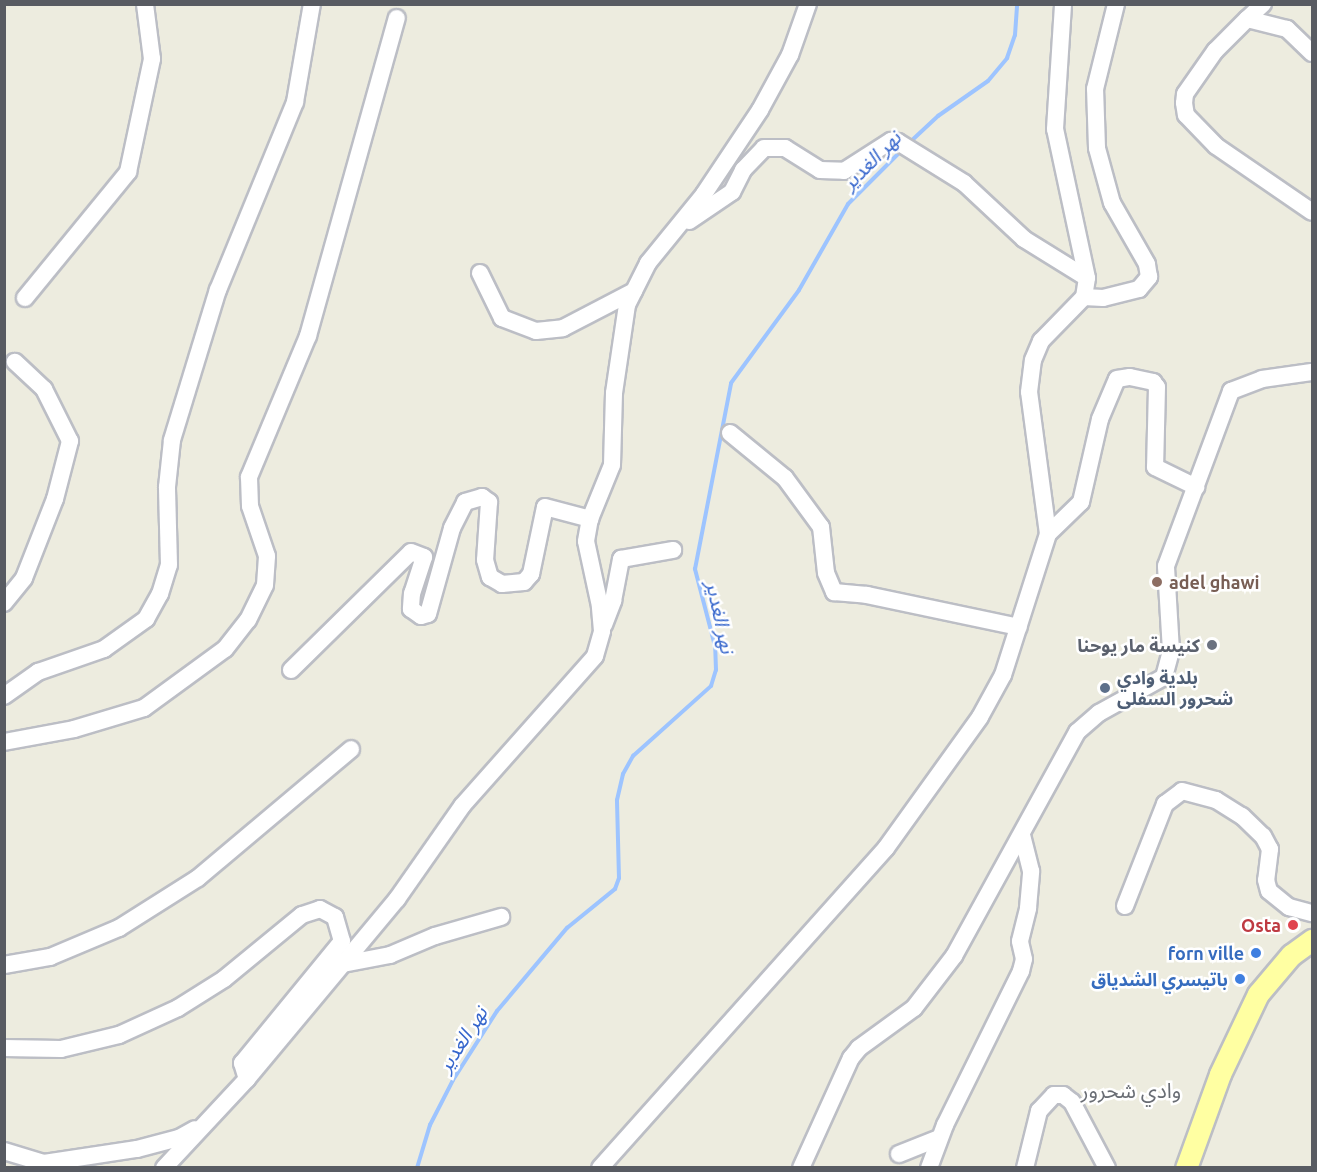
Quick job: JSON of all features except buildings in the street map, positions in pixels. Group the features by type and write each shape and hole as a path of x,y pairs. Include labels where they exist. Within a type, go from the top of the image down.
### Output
{"main road":[{"path":"1186,1167 1220,1074 1258,994 1283,963 1310,941"}],"street":[{"path":"26,298 128,172 152,59 145,4"},
{"path":"4,696 38,672 104,649 146,619 160,594 169,565 167,487 172,440 218,290 295,102 312,4"},
{"path":"602,631 586,541 590,519 612,465 619,357 634,291 648,263 680,226 760,110 790,55 808,4"},
{"path":"600,1167 886,848 980,717 1003,675 1048,534 1029,392 1033,360 1041,341 1084,297 1087,278 1055,129 1063,4"},
{"path":"1084,297 1103,298 1138,289 1149,277 1147,264 1112,203 1097,148 1095,89 1116,4"},
{"path":"1263,4 1225,37 1190,85 1184,103 1186,115 1216,146 1312,212"},
{"path":"4,742 74,729 144,708 225,649 248,620 265,585 267,556 250,506 249,477 308,336 397,18"},
{"path":"1247,19 1287,29 1312,53"},
{"path":"680,226 732,192 743,170 764,148 784,148 820,170 844,171 891,141 908,147 933,167 964,183 1024,240 1087,278"},
{"path":"480,273 502,318 536,331 563,328 634,291"},
{"path":"4,603 24,578 55,499 70,441 44,389 15,362"},
{"path":"801,1167 851,1058 926,994 974,923 1077,732 1099,713 1164,677 1171,657 1166,566 1232,391 1262,379 1312,372"},
{"path":"1048,534 1082,502 1100,419 1117,379 1130,376 1153,382 1157,387 1155,467 1197,487"},
{"path":"730,434 785,478 821,526 826,573 834,592 867,595 1019,627"},
{"path":"291,670 411,552 424,557 412,593 411,609 421,616 428,614 452,528 465,502 475,497 489,502 485,560 489,577 502,584 524,582 531,574 545,507 590,519"},
{"path":"164,1167 248,1079 397,899 462,806 584,673 596,656 613,601 621,560 674,550"},
{"path":"4,964 50,957 119,928 198,878 351,749"},
{"path":"1125,906 1165,804 1182,791 1216,800 1242,816 1263,836 1270,849 1266,880 1269,891 1289,907 1312,913 1306,929 1310,941"},
{"path":"929,1167 939,1138 1021,971 1024,959 1020,941 1028,908 1031,871 1022,835"},
{"path":"4,1048 61,1049 119,1035 205,991 302,915 320,909 335,917 342,940 242,1063 248,1079"},
{"path":"343,964 390,956 435,936 501,917"},
{"path":"1025,1167 1039,1111 1054,1095 1063,1095 1072,1102 1107,1167"},
{"path":"4,1150 44,1163 137,1149 179,1138 208,1120"},
{"path":"899,1154 939,1138"}],"waterway":[{"name":"نهر الغدير","path":"909,143 938,116 988,81 1007,58 1015,35 1017,4"},
{"name":"نهر الغدير","path":"417,1168 430,1125 453,1080 497,1011 567,928 615,889 619,878 617,800 623,774 633,756 711,686 716,670 715,646 695,569 731,383 799,290 848,204 902,150"}],"place":[{"name":"adel ghawi","path":"1157,582"},
{"name":"كنيسة مار يوحنا","path":"1212,645"},
{"name":"بلدية وادي شحرور السفلى","path":"1105,688"},
{"name":"Osta","path":"1293,925"},
{"name":"forn ville","path":"1256,953"},
{"name":"باتيسري الشدياق","path":"1240,979"}],"district":[{"name":"وادي شحرور","path":"1131,1090"}]}
